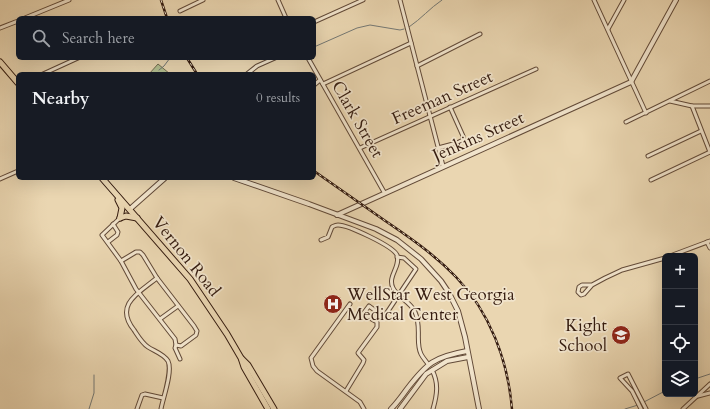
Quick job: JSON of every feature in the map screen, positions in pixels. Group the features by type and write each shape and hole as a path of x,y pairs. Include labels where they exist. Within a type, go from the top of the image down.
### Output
{"main road":[{"path":"0,62 16,81"},
{"name":"Vernon Road","path":"104,180 190,279 216,316 241,358 244,367 268,409"},
{"path":"110,187 122,208 120,218 132,216 138,219"},
{"name":"Vernon Road","path":"241,358 248,365 274,409"}],"street":[{"path":"30,16 69,0"},
{"path":"180,11 203,0"},
{"path":"278,0 285,16"},
{"path":"316,21 363,0"},
{"path":"400,0 443,166"},
{"path":"594,0 646,113"},
{"path":"608,29 624,0"},
{"path":"631,82 676,0"},
{"path":"0,28 16,22"},
{"path":"417,66 480,34"},
{"path":"323,84 411,43"},
{"path":"47,72 74,60"},
{"path":"250,72 257,66 270,60"},
{"name":"Clark Street","path":"309,60 316,72"},
{"name":"Freeman Street","path":"360,148 536,69"},
{"name":"Clark Street","path":"316,73 384,192"},
{"path":"316,83 320,80"},
{"path":"626,122 710,81"},
{"name":"Jenkins Street","path":"337,215 384,192 631,82"},
{"path":"670,101 692,106 710,106"},
{"path":"651,180 710,152 692,106"},
{"path":"438,148 463,140 463,136 450,107"},
{"path":"648,156 702,131"},
{"path":"0,179 16,172"},
{"path":"130,209 163,180"},
{"path":"240,180 368,226 390,236 410,249 427,265 445,287 455,305 462,324 479,409"},
{"path":"120,218 102,235 121,261 139,292 175,339 175,348 180,359"},
{"path":"108,242 117,235 118,232 113,224"},
{"path":"321,240 328,237 332,227 340,225 382,242 392,249 397,257 398,264 391,282 393,288 409,303 415,312 419,324 420,352 435,376 437,396 433,409"},
{"path":"678,253 709,242 710,248"},
{"path":"121,261 136,252 143,254 156,278 197,331 196,335 181,346 176,345"},
{"path":"346,391 364,360 358,353 377,327 376,322 363,314 369,306 384,317 416,269 404,258 397,257"},
{"path":"592,285 582,285 578,292 581,295 584,294 592,285 622,270 662,259"},
{"path":"156,278 132,297 127,304 125,313 128,323 144,344 165,357 168,361 169,370 160,409"},
{"path":"350,304 312,358 314,368 360,402 364,409"},
{"path":"160,319 178,306"},
{"path":"391,409 418,374 428,364 443,356 467,351"},
{"path":"400,409 421,380 432,370 447,361 468,357"},
{"path":"641,409 632,391 620,378 628,374 646,409"},
{"path":"698,396 710,384"},
{"path":"698,397 710,393"},
{"path":"138,409 142,395 145,394 163,398"},
{"path":"683,409 697,397"}],"green space":[{"path":"158,64 168,72 151,72"}],"waterway":[{"path":"409,27 442,0"},
{"path":"316,46 357,28 370,25 400,30 404,29"},
{"path":"159,70 168,60"},
{"path":"698,378 710,374"},
{"path":"89,409 94,393 94,375"},
{"path":"644,402 662,393"},
{"path":"625,409 638,405"}],"railway":[{"path":"161,0 166,16"},
{"path":"188,60 196,72"},
{"path":"316,172 421,246 448,269 468,291 488,321 495,338 506,373 512,409"}],"place":[{"name":"WellStar West Georgia Medical Center","path":"333,304"},
{"name":"Kight School","path":"621,335"}]}
